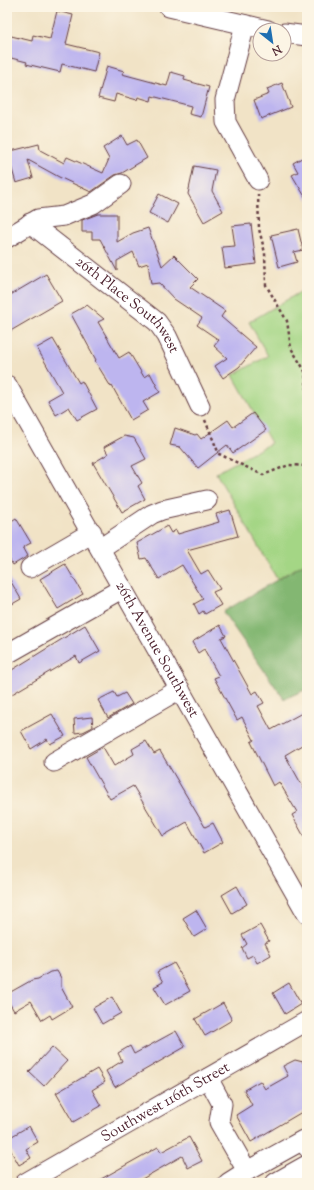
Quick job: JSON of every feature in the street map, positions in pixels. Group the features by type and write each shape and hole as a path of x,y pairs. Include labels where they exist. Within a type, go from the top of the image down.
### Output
{"street":[{"path":"169,7 252,27"},
{"path":"245,25 224,100 226,122 258,180"},
{"path":"292,34 307,36"},
{"path":"7,238 38,219 64,216 93,204 121,184"},
{"name":"26th Place Southwest","path":"30,223 158,322 167,336 200,406"},
{"name":"26th Avenue Southwest","path":"7,385 92,532 307,914"},
{"path":"101,548 152,514 162,510 207,500"},
{"path":"30,568 92,532"},
{"path":"7,654 123,588"},
{"path":"54,762 180,689"},
{"name":"Southwest 116th Street","path":"25,1183 307,1021"},
{"path":"208,1078 222,1104 219,1122 247,1172"},
{"path":"228,1183 303,1140 307,1147"},
{"path":"275,1183 307,1164"}],"path":[{"path":"258,180 259,229 265,253 266,285 287,321 291,348 305,371 307,390"},
{"path":"200,406 219,454 263,475 289,465 307,466"}],"green space":[{"path":"307,288 307,562 277,579 216,473 271,443 233,375 268,356 249,322"},
{"path":"307,562 307,689 284,699 223,612"}],"building":[{"path":"57,11 73,15 66,44 99,52 94,72 62,64 60,72 26,64 27,62 7,57 7,35 32,41 33,35 50,39"},
{"path":"107,66 124,71 122,74 167,86 171,72 185,76 184,80 209,87 201,117 189,114 191,106 152,96 151,101 138,97 137,100 116,94 114,102 98,98"},
{"path":"282,83 291,107 261,119 254,100 269,94 267,89"},
{"path":"122,136 127,145 137,140 147,158 122,173 115,175 91,192 28,160 33,178 16,183 7,152 39,144 40,150 64,163 67,157 103,173 109,159 103,148"},
{"path":"307,155 307,200 292,175 298,172 293,163"},
{"path":"194,166 216,170 212,191 223,211 204,222 188,194"},
{"path":"159,194 178,204 168,223 149,213"},
{"path":"98,214 117,214 117,242 133,233 148,228 162,266 174,255 198,279 190,287 225,311 221,317 256,347 239,367 223,378 215,366 227,358 214,346 219,340 197,325 202,318 174,299 159,283 151,284 148,263 139,266 133,252 117,261 117,271 100,239 92,239 92,232 82,232 82,220"},
{"path":"251,224 256,264 225,268 222,247 235,246 232,226"},
{"path":"298,229 303,250 294,252 297,262 279,267 271,235"},
{"path":"46,274 62,301 7,333 7,297"},
{"path":"87,305 104,319 98,322 119,358 129,352 144,377 150,373 160,392 143,402 148,410 131,420 112,386 111,387 95,361 96,360 71,314"},
{"path":"53,339 79,383 82,381 97,409 77,420 69,407 56,415 48,400 62,392 37,348"},
{"path":"253,413 266,430 233,453 227,445 198,468 180,447 170,445 175,428 195,435 197,434 201,439 228,420 233,427"},
{"path":"124,436 134,438 146,459 132,466 142,483 138,486 145,499 122,512 93,463 108,454 104,447"},
{"path":"230,510 238,536 187,550 201,574 208,570 220,589 213,592 221,605 205,614 203,611 199,614 194,604 203,599 182,565 159,579 146,558 141,559 137,543 167,526 171,533 176,530 178,534 219,522 216,514"},
{"path":"16,518 31,543 23,547 28,556 13,565 7,556 7,524"},
{"path":"65,564 83,594 58,609 40,579"},
{"path":"7,575 21,599 7,607"},
{"path":"85,625 100,651 79,663 76,656 7,697 7,673"},
{"path":"220,625 226,636 221,638 252,694 257,691 264,703 258,706 271,730 302,713 307,723 307,742 285,755 307,794 307,842 292,815 297,812 279,782 273,786 251,742 254,740 242,717 237,720 214,678 219,676 204,649 198,653 192,642"},
{"path":"114,692 117,697 125,693 132,704 108,718 98,700"},
{"path":"52,714 65,736 50,744 47,739 31,749 21,731"},
{"path":"92,717 93,727 83,732 75,733 74,719"},
{"path":"146,741 154,754 160,751 205,827 213,823 223,842 204,853 187,822 163,836 133,786 110,799 86,757 103,747 114,766 134,754 132,749"},
{"path":"237,886 247,904 232,913 222,895"},
{"path":"196,910 207,929 194,937 183,918"},
{"path":"260,925 269,941 265,943 271,955 257,963 253,955 247,958 242,948 247,944 242,935"},
{"path":"174,963 190,991 165,1005 154,987 163,982 157,972"},
{"path":"57,971 61,978 61,987 72,1007 52,1019 50,1015 42,1020 31,1001 14,1011 7,999 7,994 32,980 38,979 50,972"},
{"path":"289,983 301,1004 285,1014 273,993"},
{"path":"112,997 121,1013 102,1024 93,1008"},
{"path":"223,1003 232,1020 205,1036 195,1019"},
{"path":"176,1031 185,1047 115,1087 106,1071 122,1061 118,1053 130,1046 134,1054"},
{"path":"52,1047 67,1061 44,1086 29,1072"},
{"path":"295,1060 307,1063 307,1109 251,1142 236,1115 252,1105 244,1090 260,1081 265,1089 288,1076 283,1066"},
{"path":"97,1069 105,1082 92,1090 101,1106 73,1122 56,1093"},
{"path":"29,1126 38,1142 26,1149 31,1158 19,1165 7,1144 7,1139"},
{"path":"189,1137 202,1161 188,1168 182,1156 135,1183 94,1183 158,1147 161,1152"}]}
